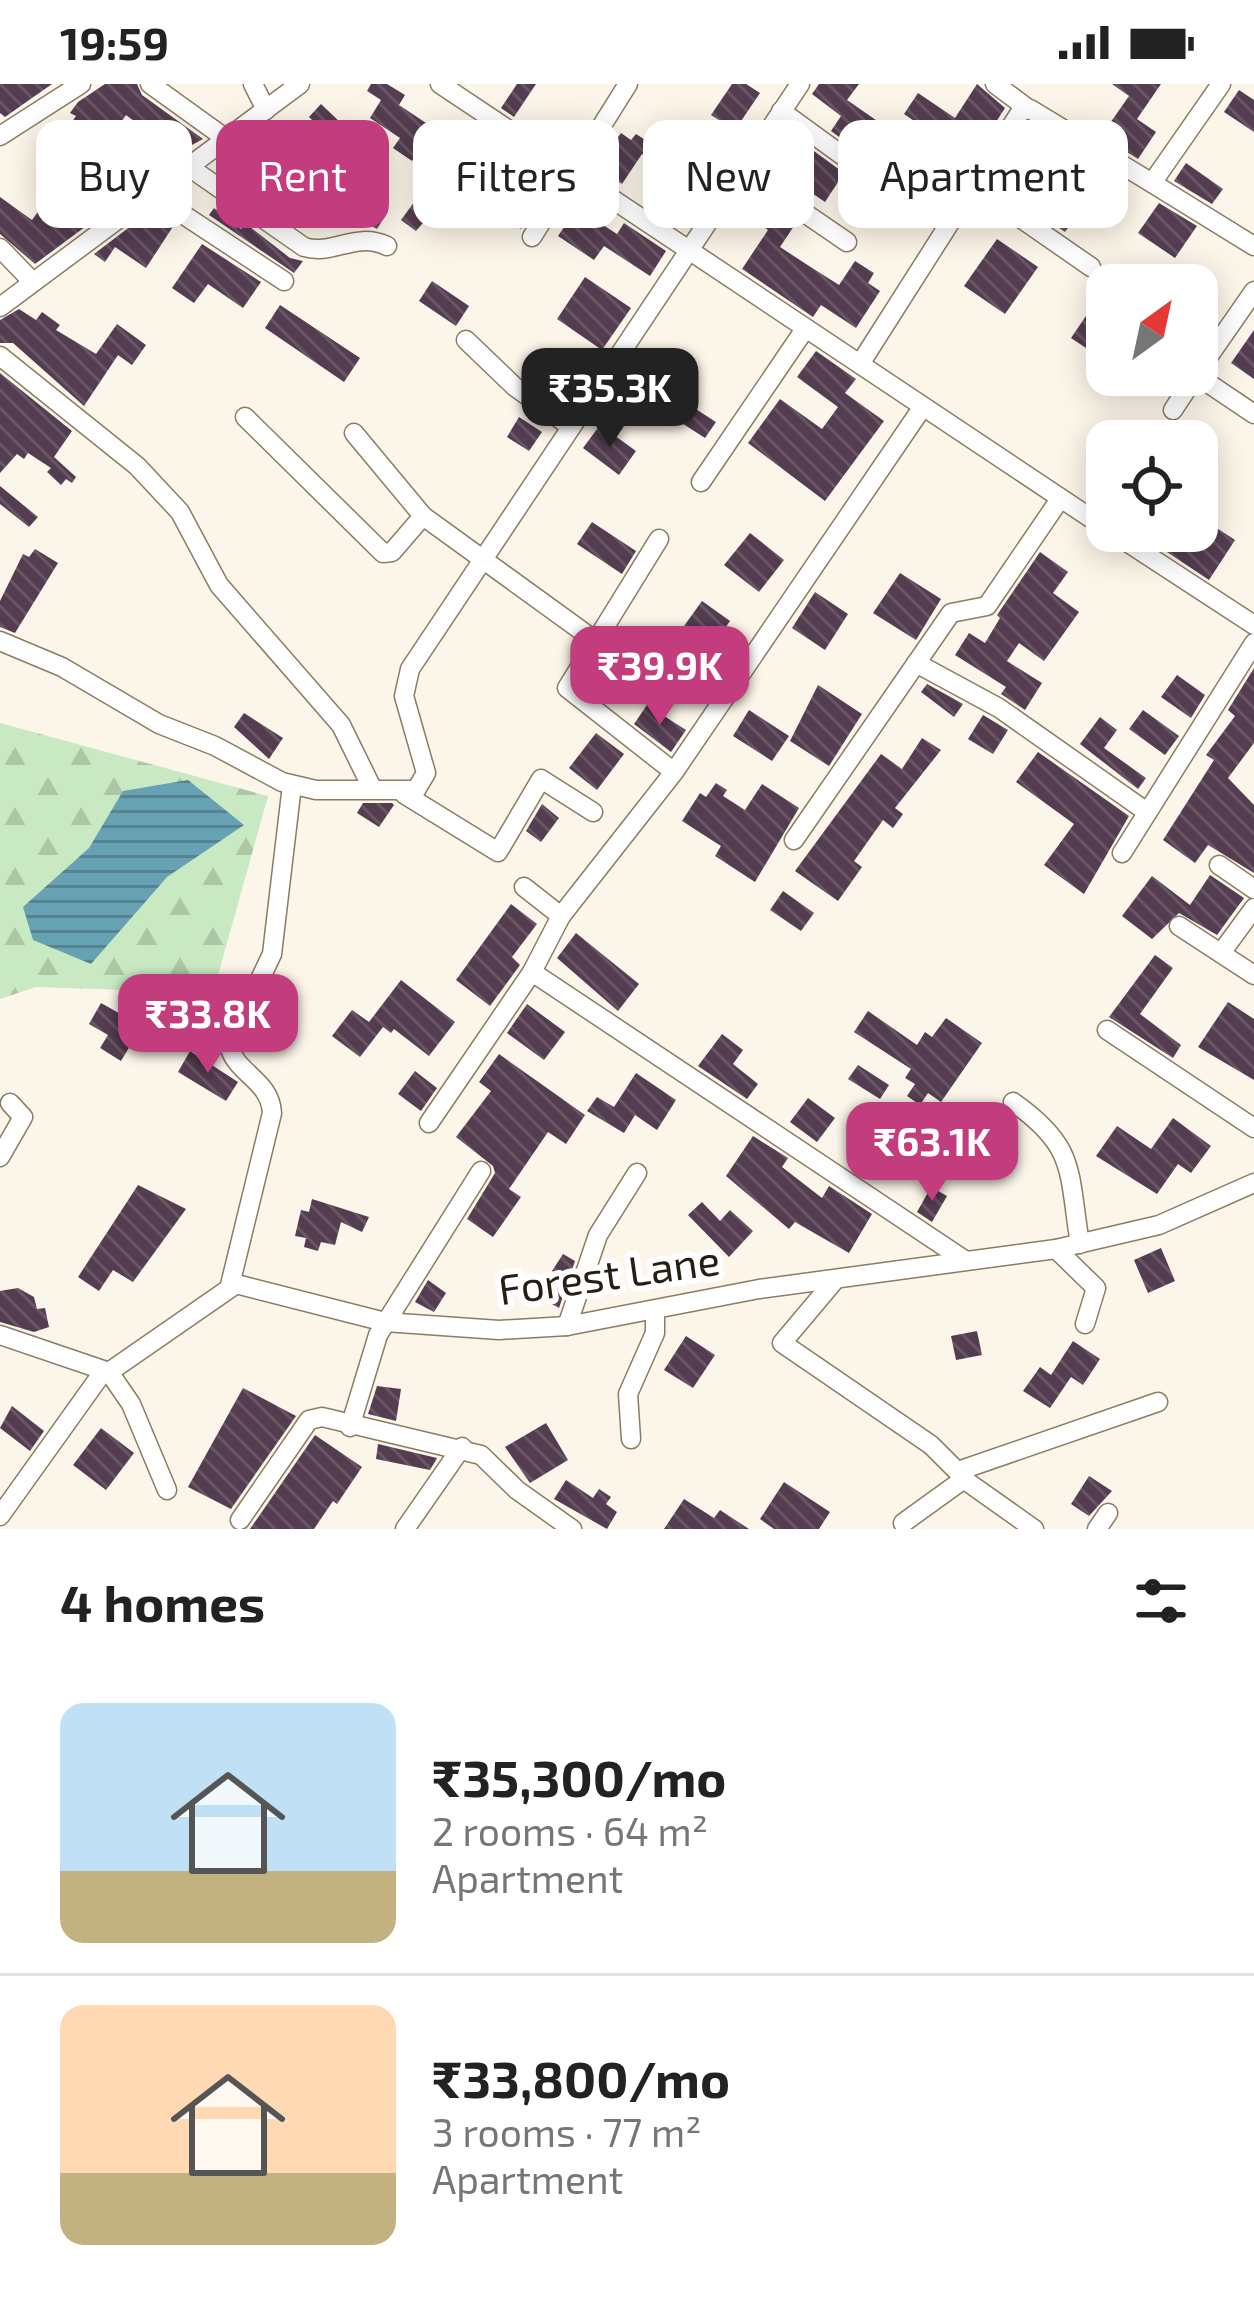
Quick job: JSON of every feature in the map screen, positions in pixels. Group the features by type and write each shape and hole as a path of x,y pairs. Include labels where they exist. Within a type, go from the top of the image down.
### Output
{"street":[{"path":"0,136 81,84"},
{"path":"151,84 216,131"},
{"path":"253,84 266,110"},
{"path":"251,120 300,84"},
{"path":"440,84 493,120"},
{"path":"606,120 628,84"},
{"path":"776,120 800,84"},
{"path":"995,84 1254,246"},
{"path":"1152,183 1221,84"},
{"path":"1019,120 1027,108"},
{"path":"781,112 838,153"},
{"path":"192,165 216,145"},
{"path":"192,169 304,247 318,250 364,238 387,246"},
{"path":"619,203 1086,516"},
{"path":"814,219 847,242"},
{"path":"192,220 284,281"},
{"path":"0,307 106,228"},
{"path":"532,237 538,228"},
{"path":"404,794 416,790 426,773 405,703 406,676 702,228"},
{"path":"860,364 947,228"},
{"path":"1035,228 1087,264"},
{"path":"0,248 28,278"},
{"path":"1218,343 1254,291"},
{"path":"701,482 805,329"},
{"path":"466,340 507,381 571,427"},
{"path":"0,356 137,466 180,512 219,585 341,725 371,786"},
{"path":"1173,410 1196,375 1254,414"},
{"path":"429,1123 532,972 561,916 674,772 922,408"},
{"path":"245,417 383,553 392,552 423,516"},
{"path":"354,433 423,516 597,642"},
{"path":"794,840 951,613 987,606 1060,499"},
{"path":"658,539 568,691 674,772"},
{"path":"1142,552 1254,625"},
{"path":"0,640 62,667 159,724 292,785 316,790 371,786 404,794 498,852 541,779 592,812"},
{"path":"1122,853 1254,643"},
{"path":"916,663 999,708 1147,812"},
{"path":"0,1516 106,1372 230,1285 272,1113 266,1090 232,1057 229,1046 272,953 292,785"},
{"path":"1219,866 1254,889"},
{"path":"524,887 561,916"},
{"path":"1221,953 1254,908"},
{"path":"1179,926 1254,975"},
{"path":"532,972 963,1259"},
{"path":"1107,1030 1254,1128"},
{"path":"1013,1102 1053,1132 1064,1148 1080,1244"},
{"path":"0,1157 23,1117 10,1103"},
{"path":"350,1427 386,1322 481,1171"},
{"path":"567,1326 598,1234 637,1173"},
{"name":"Forest Lane","path":"230,1285 386,1322 499,1330 567,1326 759,1288 1056,1250 1159,1225 1254,1183"},
{"path":"1056,1250 1096,1288 1085,1324"},
{"path":"835,1280 782,1343 932,1445 961,1475 1034,1529"},
{"path":"631,1439 628,1394 655,1333 655,1312"},
{"path":"0,1335 106,1372 130,1404 167,1490"},
{"path":"903,1522 961,1475 1158,1402"},
{"path":"241,1520 309,1420 322,1417 350,1427 462,1448 493,1462 517,1490 572,1529"},
{"path":"405,1529 462,1448"}],"green space":[{"path":"0,723 268,796 213,993 36,987 0,999"}],"water":[{"path":"188,780 244,825 167,877 91,964 33,940 23,907 89,848 123,791"}],"building":[{"path":"0,84 52,84 5,117 0,113"},
{"path":"105,84 137,84 142,95 177,120 133,120 126,115 123,120 73,120 76,116 70,113"},
{"path":"371,84 387,84 405,95 399,105 422,120 413,120 412,161 393,148 400,138 389,131 389,120 370,118 381,100 367,91"},
{"path":"517,84 536,84 514,117 501,108"},
{"path":"732,84 746,84 760,93 742,120 719,120 711,115"},
{"path":"819,84 859,84 847,100 876,120 838,120 841,116 812,94"},
{"path":"977,84 1005,108 997,120 913,120 904,114 918,93 955,118"},
{"path":"1112,84 1161,84 1137,119 1156,132 1138,159 1128,153 1128,120 1112,120 1129,96"},
{"path":"1239,90 1254,100 1254,132 1224,112"},
{"path":"321,104 338,120 312,120 309,117"},
{"path":"636,134 643,138 643,155 622,184 619,182 619,136 631,140"},
{"path":"814,151 838,169 838,182 825,202 814,194"},
{"path":"1186,163 1223,189 1212,204 1174,181"},
{"path":"0,197 32,220 36,214 36,228 84,228 35,264 0,234"},
{"path":"1159,203 1197,226 1175,258 1138,233"},
{"path":"413,204 413,228 419,228 416,231 401,220"},
{"path":"624,223 666,251 650,276 604,246 594,260 558,236 563,228 608,228 617,234"},
{"path":"128,228 172,228 146,268 115,247 105,262 94,254"},
{"path":"228,228 251,228 290,258 303,261 294,273"},
{"path":"793,228 780,247 839,285 855,261 874,273 868,283 880,291 856,328 821,305 813,317 742,269 768,230"},
{"path":"997,239 1038,267 1005,314 964,286"},
{"path":"202,244 261,282 243,308 208,284 194,303 172,288"},
{"path":"585,277 631,308 602,350 557,319"},
{"path":"432,281 469,306 456,326 419,301"},
{"path":"280,305 360,358 344,382 265,328"},
{"path":"19,309 36,320 42,312 60,325 56,330 96,354 117,324 146,345 132,365 118,355 84,406 13,343 0,343 0,320"},
{"path":"1086,316 1086,348 1071,338"},
{"path":"1254,330 1254,379 1231,363"},
{"path":"816,351 856,379 845,393 884,421 825,501 748,443 780,399 822,429 838,407 797,377"},
{"path":"0,373 72,431 54,457 76,477 72,483 66,479 61,485 47,472 51,468 28,453 24,459 17,454 0,473"},
{"path":"674,395 716,422 705,438 663,411"},
{"path":"519,417 542,432 529,451 507,437"},
{"path":"600,425 636,451 619,475 583,448"},
{"path":"0,486 38,517 29,527 0,504"},
{"path":"592,522 636,551 622,574 577,544"},
{"path":"1218,529 1235,540 1209,580 1167,552 1218,552"},
{"path":"750,533 784,560 759,592 724,565"},
{"path":"35,549 58,563 15,633 0,627 0,601 23,554 29,557"},
{"path":"1040,552 1068,572 1053,593 1079,612 1044,661 1019,643 1007,661 1042,683 1025,710 1001,694 1006,687 955,655 969,633 985,643 1000,618 997,615"},
{"path":"900,573 941,599 916,640 873,613"},
{"path":"815,592 848,614 825,650 792,628"},
{"path":"702,601 730,621 687,682 658,662"},
{"path":"1254,668 1254,743 1228,778 1254,805 1254,873 1208,845 1195,863 1163,840 1214,760 1206,755 1235,716 1228,710"},
{"path":"1177,675 1205,695 1191,718 1161,697"},
{"path":"927,684 963,704 954,717 921,692"},
{"path":"818,685 862,714 829,766 790,741"},
{"path":"647,705 686,730 671,752 634,724"},
{"path":"749,710 789,736 772,761 733,736"},
{"path":"1143,710 1179,736 1165,755 1129,729"},
{"path":"244,713 283,738 269,759 234,727"},
{"path":"983,715 1008,730 993,754 968,739"},
{"path":"1100,717 1117,730 1104,748 1146,778 1138,789 1080,744"},
{"path":"596,733 624,754 597,790 569,768"},
{"path":"922,738 941,750 895,808 903,814 893,828 883,820 854,861 862,867 838,901 795,871 881,754 902,769"},
{"path":"1038,752 1129,816 1084,894 1044,865 1074,824 1016,782"},
{"path":"716,783 727,790 723,796 745,810 762,784 799,808 755,882 715,856 721,846 682,821 700,793 706,797"},
{"path":"363,803 394,805 379,827 357,813"},
{"path":"542,804 559,818 541,842 526,831"},
{"path":"1210,875 1244,898 1217,935 1179,913 1152,939 1122,916 1152,876 1190,905"},
{"path":"783,891 814,913 801,931 770,910"},
{"path":"511,904 537,924 512,957 520,965 490,1006 456,980"},
{"path":"576,933 639,984 618,1011 557,958"},
{"path":"1155,955 1173,968 1140,1014 1181,1045 1173,1058 1109,1017"},
{"path":"401,980 455,1022 429,1056 394,1029 391,1033 383,1027 360,1057 332,1036 352,1010 369,1022"},
{"path":"1228,1002 1254,1019 1254,1080 1198,1047"},
{"path":"101,1003 142,1026 121,1061 100,1048 108,1035 89,1024"},
{"path":"527,1004 565,1032 544,1060 507,1033"},
{"path":"868,1011 917,1045 925,1032 932,1037 946,1018 982,1043 941,1102 928,1093 920,1105 907,1096 915,1084 905,1078 911,1069 854,1032"},
{"path":"722,1034 743,1050 733,1064 758,1084 747,1099 698,1066"},
{"path":"190,1051 238,1082 226,1101 178,1072"},
{"path":"499,1054 585,1115 566,1144 548,1132 509,1189 521,1197 493,1237 467,1219 495,1173 493,1166 456,1137 491,1091 479,1082"},
{"path":"858,1065 889,1085 880,1099 848,1079"},
{"path":"415,1071 437,1088 421,1111 398,1094"},
{"path":"636,1073 676,1100 657,1130 635,1115 624,1133 587,1111 597,1097 614,1107"},
{"path":"808,1098 835,1118 817,1142 790,1122"},
{"path":"1173,1118 1211,1146 1191,1173 1178,1164 1157,1194 1096,1156 1117,1126 1151,1149"},
{"path":"753,1136 788,1158 782,1167 822,1198 829,1186 872,1214 849,1253 795,1222 789,1229 726,1176"},
{"path":"138,1185 186,1209 133,1282 113,1270 99,1291 78,1277"},
{"path":"931,1187 947,1196 932,1222 917,1212"},
{"path":"312,1199 369,1217 362,1232 341,1222 335,1245 321,1242 318,1251 304,1247 306,1238 295,1236 301,1210 309,1212"},
{"path":"702,1202 720,1221 730,1210 753,1231 729,1257 688,1215"},
{"path":"1161,1248 1175,1281 1148,1293 1134,1260"},
{"path":"563,1254 575,1261 559,1308 548,1302 562,1278 552,1271"},
{"path":"428,1280 446,1293 434,1312 415,1302"},
{"path":"18,1288 34,1297 37,1309 45,1308 49,1327 34,1332 0,1322 0,1291"},
{"path":"977,1331 982,1355 956,1360 951,1336"},
{"path":"686,1336 715,1355 693,1388 664,1370"},
{"path":"1073,1341 1100,1359 1083,1385 1071,1377 1050,1408 1023,1391 1040,1367 1051,1375"},
{"path":"377,1386 401,1389 396,1421 368,1414"},
{"path":"243,1388 296,1416 231,1509 188,1487"},
{"path":"12,1406 44,1431 30,1451 0,1428"},
{"path":"546,1423 568,1460 530,1483 505,1447"},
{"path":"101,1428 134,1453 106,1490 73,1465"},
{"path":"315,1435 362,1467 337,1504 333,1501 314,1529 250,1529"},
{"path":"378,1444 437,1458 430,1470 376,1459"},
{"path":"1089,1476 1112,1491 1089,1516 1071,1504"},
{"path":"566,1480 593,1498 599,1489 611,1497 606,1504 617,1512 607,1529 554,1499"},
{"path":"784,1482 830,1512 819,1529 774,1529 760,1519"},
{"path":"684,1499 714,1518 720,1510 749,1529 664,1529"}]}
